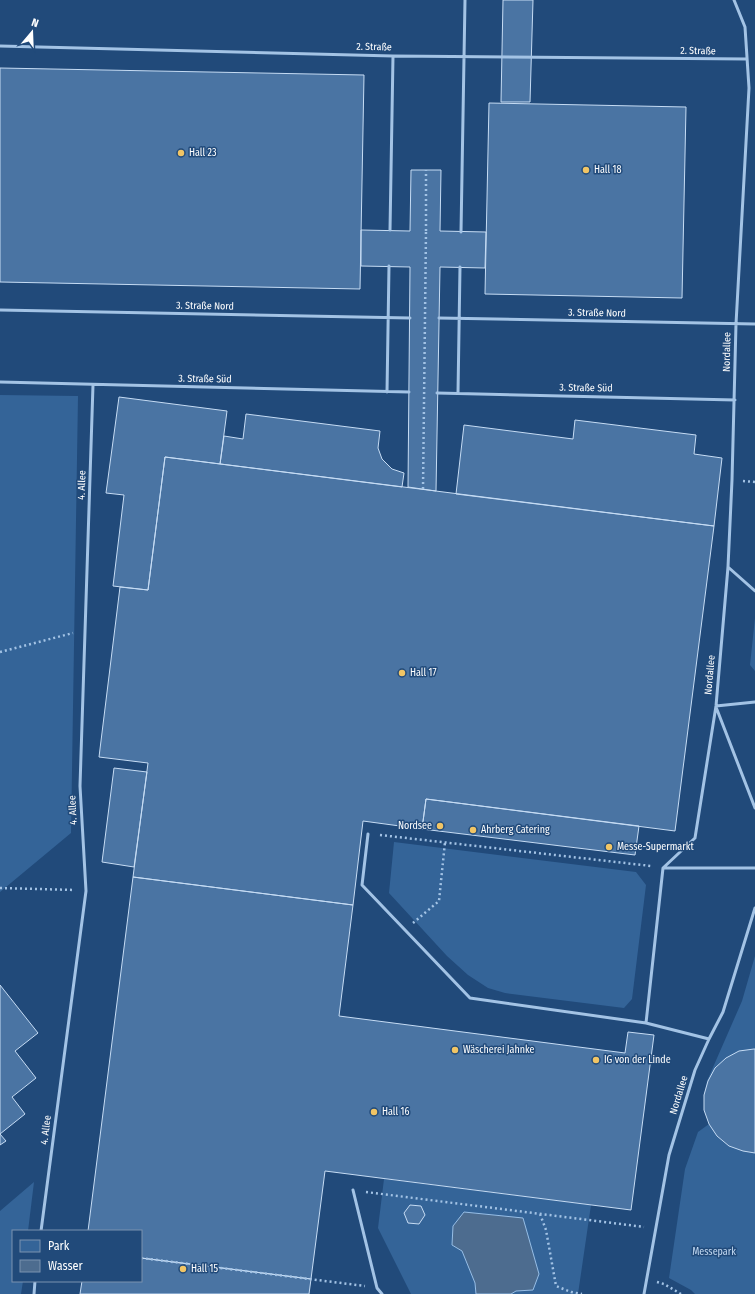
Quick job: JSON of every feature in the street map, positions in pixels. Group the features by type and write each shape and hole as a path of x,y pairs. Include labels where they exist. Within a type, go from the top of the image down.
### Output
{"lane":[{"path":"461,232 465,0"},
{"name":"Nordallee","path":"663,868 695,838 716,706 728,566 731,522 736,324 749,88 745,28 734,0"},
{"name":"2. Straße","path":"0,46 394,56 747,59"},
{"path":"390,230 394,56"},
{"path":"387,392 389,266"},
{"path":"458,393 460,268"},
{"name":"3. Straße Nord","path":"0,310 410,318"},
{"name":"3. Straße Nord","path":"439,318 755,324"},
{"name":"3. Straße Süd","path":"0,382 409,392"},
{"name":"4. Allee","path":"41,1230 86,891 80,786 93,384"},
{"name":"3. Straße Süd","path":"437,393 734,400"},
{"path":"728,566 755,591"},
{"path":"716,706 755,702"},
{"name":"Nordallee","path":"716,706 755,808"},
{"path":"368,834 362,885 470,998 646,1023 709,1039"},
{"path":"646,1023 663,868 755,868"},
{"name":"Nordallee","path":"644,1294 657,1229 669,1154 695,1070 723,1012 755,908"},
{"path":"353,1190 378,1288 382,1294"},
{"path":"34,1294 35,1282"}],"path":[{"path":"423,489 426,170"},
{"path":"0,652 85,629"},
{"path":"368,834 663,868"},
{"path":"405,930 439,901 445,842"},
{"path":"0,888 86,891"},
{"path":"353,1190 657,1229"},
{"path":"540,1214 546,1230 556,1286 571,1292 582,1294"},
{"path":"142,1258 378,1288"},
{"path":"664,1284 681,1294"}],"green space":[{"path":"0,395 78,396 71,833 0,892"},
{"path":"755,618 755,671 750,665"},
{"path":"394,842 636,872 646,885 632,999 624,1008 505,993 488,988 468,975 447,956 389,893"},
{"name":"Messepark","path":"755,956 755,1294 695,1294 691,1290 669,1278 685,1169 698,1132 709,1124 704,1110 704,1095 707,1081 742,1001"},
{"path":"384,1179 591,1205 578,1294 411,1294 378,1228"},
{"path":"34,1182 28,1230 12,1230 12,1282 23,1282 21,1294 0,1294 0,1211"}],"water":[{"path":"464,1212 523,1218 539,1274 533,1290 516,1291 511,1294 476,1294 475,1283 462,1251 452,1245 453,1226"}],"building":[{"path":"503,0 533,0 530,102 501,102"},
{"name":"Hall 23","path":"0,68 364,75 360,289 0,282"},
{"name":"Hall 18","path":"489,103 686,107 682,298 485,294"},
{"path":"411,170 441,170 440,231 486,232 485,268 440,267 436,491 408,487 410,267 361,266 361,230 410,231"},
{"path":"119,397 227,411 220,464 165,457 148,590 113,586 124,495 106,493"},
{"path":"246,414 380,431 378,448 382,459 392,469 404,473 402,487 220,464 224,436 243,439"},
{"path":"575,420 696,435 694,454 722,458 714,526 456,494 464,425 573,439"},
{"name":"Hall 17","path":"165,457 714,526 675,831 426,799 422,829 363,821 353,905 133,877 148,763 99,757 120,587 148,590"},
{"path":"114,768 147,772 134,867 102,862"},
{"path":"426,799 639,826 635,855 422,829"},
{"name":"Hall 16","path":"133,877 353,905 339,1016 625,1053 628,1032 654,1035 631,1210 325,1171 311,1279 142,1258 142,1230 88,1230"},
{"path":"0,985 38,1033 15,1051 36,1078 12,1097 25,1114 0,1134"},
{"path":"755,1049 755,1153 729,1146 717,1136 709,1124 704,1110 704,1095 708,1081 715,1068 726,1058 739,1051"},
{"path":"0,1134 6,1141 0,1145"},
{"path":"410,1205 421,1206 425,1215 419,1224 408,1223 404,1213"},
{"name":"Hall 15","path":"142,1258 311,1279 309,1294 80,1294 82,1282 142,1282"}],"place":[{"name":"Hall 23","path":"181,153"},
{"name":"Hall 18","path":"586,170"},
{"name":"Hall 17","path":"402,673"},
{"name":"Nordsee","path":"440,826"},
{"name":"Ahrberg Catering","path":"473,830"},
{"name":"Messe-Supermarkt","path":"609,847"},
{"name":"Wäscherei Jahnke","path":"455,1050"},
{"name":"IG von der Linde","path":"596,1060"},
{"name":"Hall 16","path":"374,1112"},
{"name":"Hall 15","path":"183,1269"}]}
